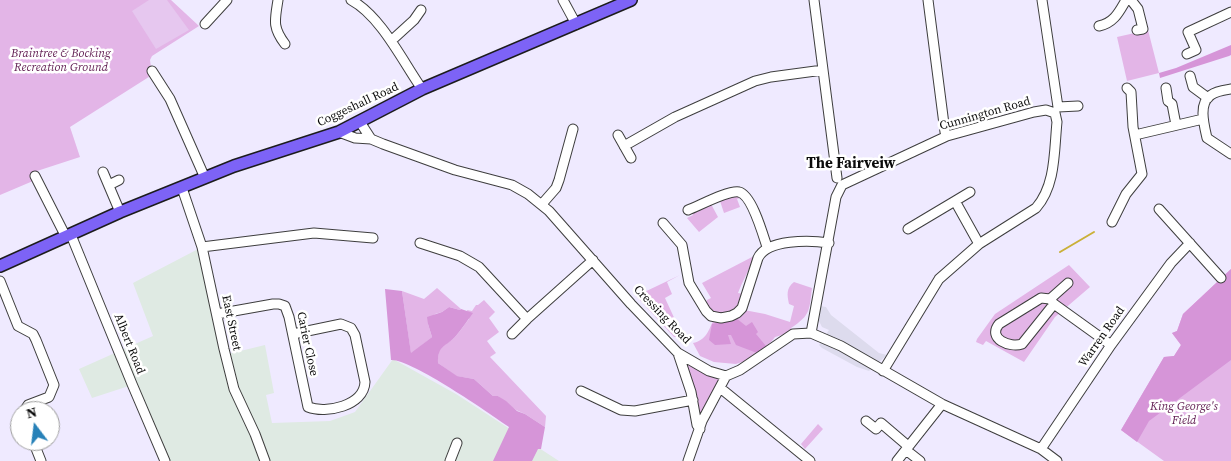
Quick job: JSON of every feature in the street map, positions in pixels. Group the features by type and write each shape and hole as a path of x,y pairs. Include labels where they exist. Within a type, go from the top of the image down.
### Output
{"main road":[{"name":"Coggeshall Road","path":"0,266 120,212 206,178 253,160 339,132 422,89 631,0"}],"street":[{"path":"205,24 227,0"},
{"path":"278,0 275,26 286,44"},
{"path":"352,0 366,11 391,41 422,89"},
{"path":"563,0 576,24"},
{"path":"811,333 839,181 814,0"},
{"path":"928,0 946,132"},
{"path":"884,371 939,278 979,244 1036,208 1043,201 1048,190 1051,179 1057,110 1042,0"},
{"path":"1099,26 1112,22 1126,0"},
{"path":"1131,0 1138,9 1143,29 1137,30"},
{"path":"391,41 414,20 421,10"},
{"path":"1187,54 1196,50 1188,32 1231,12"},
{"path":"624,146 675,117 755,81 823,70"},
{"path":"152,71 170,99 206,178"},
{"path":"1190,76 1193,87 1208,98"},
{"path":"1112,222 1126,194 1142,174 1135,135 1131,92 1127,88"},
{"path":"1166,88 1168,101 1172,104 1176,125"},
{"path":"1231,89 1212,94 1206,100 1202,120 1207,138 1231,154"},
{"name":"Cunnington Road","path":"839,181 946,136 1034,112 1078,106"},
{"path":"1135,135 1202,120"},
{"path":"360,122 371,139"},
{"path":"542,204 556,188 556,172 572,129"},
{"name":"Cressing Road","path":"339,132 355,138 371,139 455,170 512,185 542,204 678,352 709,371 726,376"},
{"path":"618,135 631,158"},
{"path":"103,172 120,212"},
{"path":"35,176 68,236"},
{"path":"109,185 119,180"},
{"name":"East Street","path":"182,188 202,247 234,390 255,434 265,461"},
{"path":"908,229 970,192"},
{"path":"688,210 730,193 742,193 748,199 767,247"},
{"path":"955,201 979,244"},
{"path":"1160,208 1221,278"},
{"path":"663,223 684,248 687,279 711,316 726,317 738,313 744,304 758,258 767,247 805,241 828,243"},
{"path":"202,247 314,233 373,238"},
{"path":"666,240 673,234"},
{"name":"Albert Road","path":"68,236 165,461"},
{"path":"420,243 470,260 479,267 528,320"},
{"name":"Warren Road","path":"1041,449 1111,345 1171,263 1190,244"},
{"path":"512,334 593,260"},
{"path":"0,280 18,326 33,334 54,385 49,397 38,401"},
{"path":"1068,283 1052,302 1022,344 1016,346 1008,345 995,335 999,324 1041,298 1052,302 1111,345"},
{"name":"Carier Close","path":"217,314 251,307 279,304 285,306 293,334 308,407 318,410 340,407 356,400 365,390 365,382 355,335 351,328 341,324 293,334"},
{"path":"688,461 702,421 726,376 740,370 793,334 811,333 841,346 942,404 1041,449 1057,461"},
{"path":"678,352 687,376 697,425 700,429"},
{"path":"720,390 724,391 810,461"},
{"path":"581,391 621,410 635,412 693,400"},
{"path":"897,461 942,404"},
{"path":"866,421 876,429 881,423 920,461"},
{"path":"452,460 457,443"}],"shaded area":[{"path":"149,0 167,0 189,30 156,49 132,11"},
{"path":"1231,45 1231,55 1229,56 1160,78 1159,73 1176,68"},
{"path":"202,247 228,354 265,345 274,393 266,395 272,423 330,421 355,412 393,359 456,394 559,461 162,461 132,385 92,398 79,369 153,336 133,283"},
{"path":"1231,269 1231,360 1149,421 1137,442 1121,430 1164,357 1174,356 1181,345 1172,333 1177,331 1183,314"},
{"path":"385,289 402,291 411,353 432,337 427,317 442,312 449,307 473,313 455,337 442,347 438,363 457,376 474,379 493,396 498,396 517,411 545,427 541,449 538,449 532,461 493,461 509,427 432,377 401,362 391,360"},
{"path":"820,306 826,307 831,315 879,353 887,355 869,371 857,367 822,348 819,345 829,330 822,327 819,321 817,315"},
{"path":"736,318 746,326 752,322 758,332 756,334 766,346 757,353 736,345 731,335 728,335 731,344 715,345 709,340 712,324"}],"green space":[{"name":"Braintree & Bocking Recreation Ground","path":"0,0 171,0 199,26 152,56 150,60 152,75 70,127 80,157 37,171 33,181 0,195"},
{"path":"1148,30 1159,73 1127,81 1117,37"},
{"path":"734,195 742,197 737,199 740,207 724,213 720,201"},
{"path":"711,204 718,217 699,232 687,218 693,215 691,211"},
{"path":"754,256 738,293 743,294 736,306 727,313 722,314 710,310 705,304 711,298 702,283"},
{"path":"1069,265 1090,287 1055,317 1024,362 986,341 983,345 976,342 995,314"},
{"name":"King George's Field","path":"1231,269 1231,461 1164,461 1121,430 1164,357 1174,356 1181,345 1172,333 1177,331 1183,314"},
{"path":"680,275 667,282 672,294 665,298 683,337 674,337 636,296"},
{"path":"794,282 812,288 808,311 791,328 792,332 775,337 748,360 736,364 714,362 700,356 693,343 704,338 713,321 744,310 790,322 794,306 789,304 788,292"},
{"path":"437,288 461,309 449,307 435,314 428,324 432,337 411,354 402,291 424,299"},
{"path":"484,300 495,312 489,318 499,332 487,341 496,353 490,357 546,416 545,427 516,410 498,396 493,396 474,379 456,376 438,363 440,349 454,338 469,319 467,310 472,311 476,305"},
{"path":"684,360 706,374 719,379 703,411 699,414"},
{"path":"818,424 823,429 805,449 801,444"}],"waterway":[{"path":"1060,252 1094,232"}],"district":[{"name":"The Fairveiw","path":"851,164"}]}
